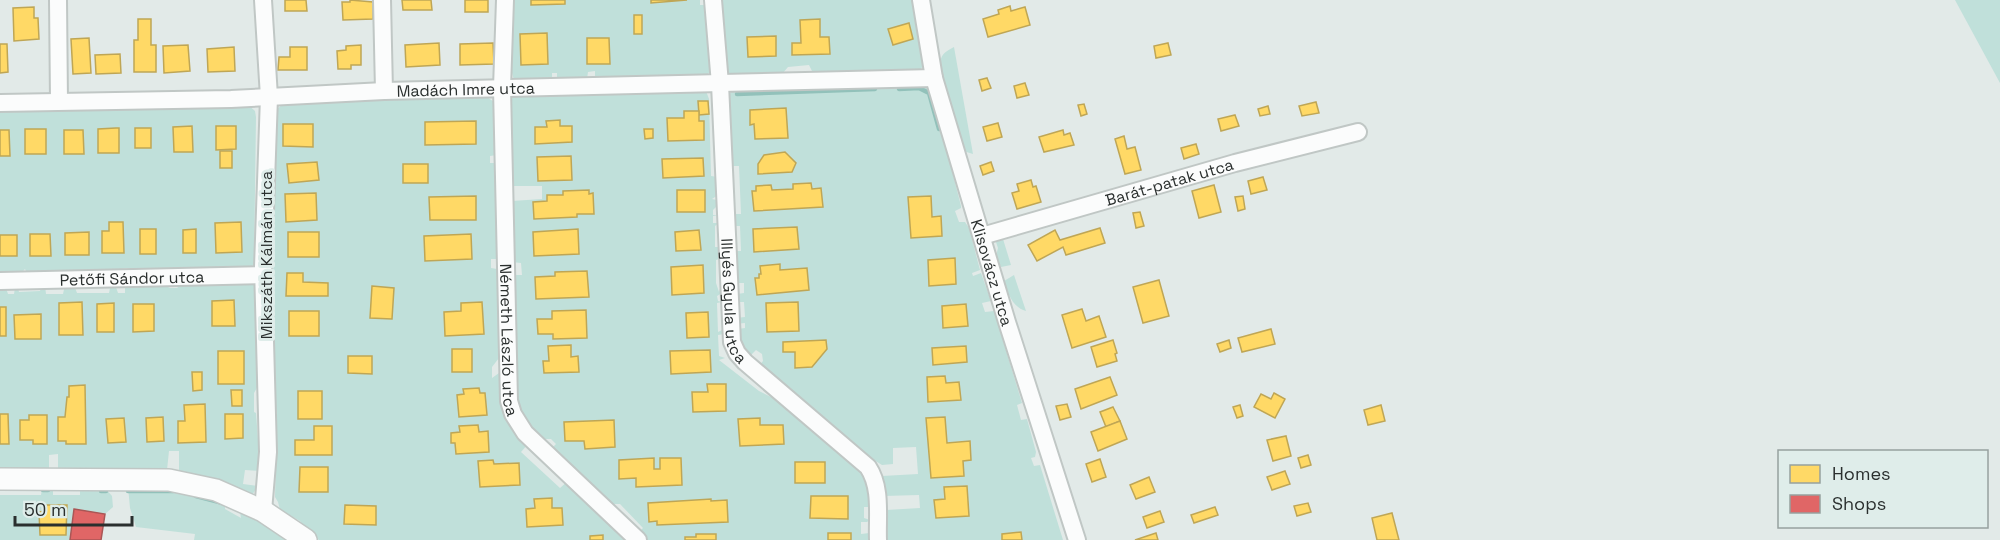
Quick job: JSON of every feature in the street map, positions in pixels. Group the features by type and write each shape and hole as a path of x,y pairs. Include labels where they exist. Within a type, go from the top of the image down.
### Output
{"street":[{"path":"58,0 59,101"},
{"name":"Mikszáth Kálmán utca","path":"263,0 269,97 264,275 268,452 263,511"},
{"path":"382,0 384,91"},
{"name":"Németh László utca","path":"505,0 502,88 509,401 512,412 525,433 638,540"},
{"name":"Illyés Gyula utca","path":"713,0 720,84 732,342 737,353 745,362 868,467 877,489 878,540"},
{"name":"Klisovácz utca","path":"921,0 934,78 1007,322 1077,540"},
{"name":"Madách Imre utca","path":"0,103 934,78"},
{"name":"Barát-patak utca","path":"982,236 1224,166 1358,132"},
{"name":"Petőfi Sándor utca","path":"0,281 264,275"},
{"path":"0,479 169,480 216,490 263,511 306,540"}],"green space":[{"path":"512,0 700,0 700,5 705,5 711,71 704,77 595,81 595,71 588,72 587,79 557,82 557,73 552,73 552,81 514,80 512,73"},
{"path":"717,0 915,0 925,64 918,72 817,73 812,71 809,65 788,67 782,74 728,75"},
{"path":"1955,0 2000,0 2000,83"},
{"path":"954,47 973,154 960,150 941,66 943,54"},
{"path":"921,85 928,88 934,100 961,206 955,211 959,222 965,222 969,228 980,270 972,273 973,276 981,273 991,301 982,303 985,312 994,311 1022,403 1017,405 1021,420 1027,419 1036,452 1035,457 1031,458 1034,466 1040,465 1063,540 884,540 886,510 920,508 919,495 884,496 882,476 918,474 916,447 893,448 893,464 882,465 866,455 759,366 763,361 762,354 756,350 750,356 741,345 737,329 745,328 745,323 734,324 736,318 745,317 744,302 737,302 737,294 744,293 744,283 737,283 736,251 741,251 740,226 735,226 735,214 741,214 739,166 731,166 728,95 734,90"},
{"path":"706,91 709,99 711,176 718,177 718,195 712,199 717,200 713,215 719,215 713,216 713,223 719,223 715,226 715,247 720,247 720,259 716,260 716,283 719,292 722,282 722,293 717,296 718,301 722,302 717,303 718,332 722,330 724,334 718,335 719,356 725,358 719,360 759,391 771,397 774,396 862,471 870,492 870,507 864,507 864,518 870,520 861,522 861,534 869,533 870,540 647,540 639,532 643,528 620,504 610,504 551,449 556,444 551,439 543,439 532,431 517,409 512,275 522,275 521,263 512,262 512,201 542,199 542,186 510,186 509,100 518,95"},
{"path":"487,97 494,102 497,155 490,156 490,163 497,163 498,252 496,259 491,259 491,268 497,269 498,279 499,355 492,367 492,378 499,373 501,375 528,444 521,452 560,488 568,481 628,540 319,540 305,529 300,521 280,510 275,497 277,414 274,397 273,238 271,236 276,110 283,104"},
{"path":"247,104 255,111 256,117 254,264 251,267 131,271 128,268 121,269 119,272 27,273 25,269 18,276 0,276 0,111"},
{"path":"1005,233 1003,239 1011,265 1001,267 996,256 998,248 995,239"},
{"path":"1014,275 1026,311 1014,303 1004,281"},
{"path":"243,281 255,285 258,386 254,393 254,412 256,413 260,471 245,470 243,484 258,486 252,495 212,478 179,472 179,451 169,451 167,470 58,469 58,454 49,455 49,468 0,469 0,288 6,288 8,294 14,294 15,288 18,288 19,292 40,291 42,286 45,286 46,294 63,294 65,285 74,285 77,293 109,293 113,286 116,287 118,293 125,293 125,284 160,283 170,288 177,288 184,282"},
{"path":"53,487 53,495 80,495 80,487 105,488 112,496 113,507 105,514 75,510 70,540 0,540 0,495 41,495 42,488"},
{"path":"128,487 178,490 202,495 225,504 225,509 241,518 239,506 294,540 194,540 195,534 136,527 130,508"}],"building: Homes":[{"path":"285,0 306,0 307,11 285,11"},
{"path":"350,0 373,2 373,19 343,20 342,2 350,2"},
{"path":"402,0 431,0 432,10 403,10"},
{"path":"465,0 488,0 488,12 465,12"},
{"path":"531,0 565,0 565,4 531,5"},
{"path":"651,0 687,0 651,3"},
{"path":"1010,6 1011,11 1025,7 1030,25 988,37 983,19 999,14 998,10"},
{"path":"34,7 34,18 38,18 39,39 14,41 13,8"},
{"path":"634,15 642,15 642,34 634,34"},
{"path":"138,19 151,19 151,45 156,45 156,72 134,72 134,40 138,40"},
{"path":"820,19 820,37 829,37 830,54 792,55 792,43 801,43 800,20"},
{"path":"909,23 913,39 893,45 888,29"},
{"path":"547,33 548,64 521,65 520,34"},
{"path":"776,36 776,56 748,57 747,37"},
{"path":"89,38 91,73 73,74 71,39"},
{"path":"587,38 609,38 610,64 587,64"},
{"path":"439,43 440,65 406,67 405,45"},
{"path":"493,43 494,64 460,65 460,44"},
{"path":"1168,43 1171,55 1156,58 1154,46"},
{"path":"0,44 7,44 8,72 0,73"},
{"path":"188,45 190,71 164,73 163,46"},
{"path":"361,45 361,65 351,65 351,69 338,69 337,51 346,50 346,46"},
{"path":"234,47 235,71 208,72 207,49"},
{"path":"290,47 307,47 307,70 278,70 279,57 290,57"},
{"path":"120,54 121,73 96,74 95,55"},
{"path":"987,78 991,88 982,91 979,80"},
{"path":"1025,83 1029,95 1017,98 1014,86"},
{"path":"698,101 708,101 709,114 699,115"},
{"path":"1316,102 1319,113 1302,116 1299,106"},
{"path":"1084,104 1087,114 1081,116 1078,105"},
{"path":"1268,106 1270,114 1260,116 1258,109"},
{"path":"786,108 788,138 755,139 754,124 750,125 750,110"},
{"path":"684,111 699,111 699,121 704,121 704,140 668,141 667,118 684,118"},
{"path":"1235,115 1239,126 1221,131 1218,119"},
{"path":"560,120 560,126 572,126 572,142 535,144 535,127 547,127 546,121"},
{"path":"476,121 476,144 425,145 425,122"},
{"path":"998,123 1002,137 987,141 983,127"},
{"path":"283,124 313,124 313,147 283,146"},
{"path":"192,126 193,152 174,152 173,127"},
{"path":"216,126 236,126 236,149 216,150"},
{"path":"119,128 119,153 98,153 98,129"},
{"path":"135,128 151,128 151,148 135,148"},
{"path":"25,129 46,129 46,154 25,154"},
{"path":"644,129 653,129 653,138 645,139"},
{"path":"0,130 9,130 10,156 0,156"},
{"path":"64,130 83,130 84,154 64,154"},
{"path":"1063,130 1064,135 1070,133 1074,145 1044,152 1039,137"},
{"path":"1124,136 1127,149 1135,147 1141,170 1125,174 1115,139"},
{"path":"1196,144 1199,154 1184,159 1181,148"},
{"path":"220,151 232,151 232,168 220,168"},
{"path":"785,152 796,163 792,172 758,174 758,164 764,155"},
{"path":"571,156 572,180 538,181 537,157"},
{"path":"703,158 704,176 663,178 662,159"},
{"path":"317,162 319,180 289,183 287,164"},
{"path":"991,162 994,171 983,175 980,166"},
{"path":"403,164 428,164 428,183 403,183"},
{"path":"1263,177 1267,190 1251,194 1248,181"},
{"path":"1031,180 1033,187 1036,186 1041,202 1017,209 1012,193 1019,191 1017,184"},
{"path":"811,183 812,189 821,188 823,207 754,211 752,191 756,191 756,186 771,185 772,190 793,189 793,184"},
{"path":"1214,185 1221,212 1199,218 1192,191"},
{"path":"589,190 589,194 593,193 594,214 534,219 533,202 547,201 547,195 563,195 563,191"},
{"path":"677,190 705,190 705,212 677,212"},
{"path":"316,193 317,220 286,222 285,194"},
{"path":"476,196 476,220 430,220 429,197"},
{"path":"931,196 932,217 941,216 942,236 911,238 908,197"},
{"path":"1243,196 1245,209 1238,211 1235,197"},
{"path":"1140,212 1144,226 1136,228 1133,213"},
{"path":"109,222 123,222 124,253 102,253 102,231 109,231"},
{"path":"241,222 242,252 216,253 215,223"},
{"path":"797,227 799,249 754,252 753,229"},
{"path":"1100,228 1105,243 1066,255 1063,247 1037,261 1028,245 1055,230 1060,240"},
{"path":"140,229 156,229 156,254 140,254"},
{"path":"196,229 196,253 183,253 183,230"},
{"path":"578,229 579,254 534,256 533,232"},
{"path":"699,230 701,250 676,251 675,232"},
{"path":"89,232 89,255 65,255 65,233"},
{"path":"288,232 319,232 319,257 288,257"},
{"path":"30,234 50,234 51,256 30,256"},
{"path":"471,234 472,259 425,261 424,236"},
{"path":"0,235 17,235 17,256 0,256"},
{"path":"955,258 956,284 929,286 928,260"},
{"path":"780,264 780,270 807,268 809,290 757,295 755,278 759,278 761,274 760,266"},
{"path":"703,265 704,293 672,295 671,267"},
{"path":"587,271 589,297 536,299 535,277 555,276 555,272"},
{"path":"287,273 303,273 303,282 328,283 328,296 286,296"},
{"path":"1159,280 1169,316 1143,323 1133,287"},
{"path":"372,286 394,288 392,319 370,318"},
{"path":"234,300 235,326 212,326 212,301"},
{"path":"82,302 83,335 59,335 59,303"},
{"path":"482,302 484,334 445,336 444,312 461,311 461,303"},
{"path":"798,302 799,331 767,332 766,303"},
{"path":"114,303 114,332 97,332 97,304"},
{"path":"133,304 154,304 154,331 133,332"},
{"path":"966,304 968,326 943,328 942,306"},
{"path":"0,307 6,307 6,336 0,336"},
{"path":"1082,309 1086,321 1099,316 1106,337 1072,348 1062,315"},
{"path":"586,310 587,338 553,339 553,334 538,334 537,319 552,319 552,311"},
{"path":"289,311 319,311 319,336 289,336"},
{"path":"708,312 709,337 687,338 686,313"},
{"path":"41,314 41,339 15,339 14,315"},
{"path":"1271,329 1275,344 1242,352 1238,338"},
{"path":"826,340 827,349 812,367 795,368 795,352 783,352 783,342"},
{"path":"1113,340 1117,361 1097,367 1091,347"},
{"path":"1229,340 1231,348 1220,352 1217,344"},
{"path":"571,345 571,357 578,356 579,372 544,373 543,361 549,361 548,346"},
{"path":"966,346 967,362 933,365 932,348"},
{"path":"452,349 472,349 472,372 452,372"},
{"path":"710,350 711,372 671,374 670,351"},
{"path":"218,351 244,351 244,384 218,384"},
{"path":"348,356 372,356 372,374 348,373"},
{"path":"192,372 202,372 202,390 193,391"},
{"path":"945,376 946,383 959,382 961,400 928,402 927,377"},
{"path":"1110,377 1117,395 1081,409 1075,389"},
{"path":"707,384 726,384 726,411 693,412 692,392 708,392"},
{"path":"85,385 86,444 66,444 66,441 58,441 58,417 65,417 69,386"},
{"path":"479,388 480,393 485,393 487,415 459,417 457,395 464,394 463,389"},
{"path":"231,390 242,390 242,406 232,406"},
{"path":"298,391 322,391 322,419 298,419"},
{"path":"1274,393 1285,399 1275,418 1254,407 1261,394 1271,399"},
{"path":"205,404 206,442 178,443 178,421 185,421 184,405"},
{"path":"1067,404 1071,417 1060,420 1056,406"},
{"path":"1240,405 1243,416 1237,418 1233,407"},
{"path":"1381,405 1385,421 1368,425 1364,410"},
{"path":"1113,407 1120,421 1106,427 1100,412"},
{"path":"0,414 8,414 9,444 0,444"},
{"path":"225,414 243,414 243,438 225,439"},
{"path":"29,415 47,415 47,444 33,444 33,440 20,440 20,420 29,420"},
{"path":"163,417 164,441 147,442 146,418"},
{"path":"945,417 947,443 970,441 971,460 963,461 964,476 931,478 926,418"},
{"path":"124,418 126,442 108,443 106,419"},
{"path":"760,418 760,425 783,425 784,444 740,446 738,419"},
{"path":"614,420 615,447 585,449 584,441 565,441 564,422"},
{"path":"1120,421 1127,439 1098,451 1091,432"},
{"path":"478,425 479,432 488,431 489,452 456,454 455,443 451,443 451,433 460,432 459,426"},
{"path":"314,426 332,426 332,455 295,455 295,440 314,440"},
{"path":"1286,436 1291,456 1273,461 1267,440"},
{"path":"1308,455 1311,465 1301,468 1298,458"},
{"path":"654,458 654,469 660,469 660,458 681,458 682,485 636,487 636,478 619,479 619,460"},
{"path":"1100,459 1106,477 1092,482 1086,464"},
{"path":"493,460 494,464 519,463 520,485 480,487 478,461"},
{"path":"795,462 825,462 825,483 795,483"},
{"path":"300,467 328,467 328,492 299,492"},
{"path":"1285,471 1290,484 1272,490 1267,477"},
{"path":"1149,477 1155,492 1136,499 1130,485"},
{"path":"967,486 969,516 936,518 934,500 945,499 944,487"},
{"path":"811,496 848,496 848,519 810,518"},
{"path":"552,498 552,508 562,508 563,525 527,527 526,509 535,508 534,499"},
{"path":"711,499 711,501 727,500 728,522 657,525 657,521 649,522 648,503"},
{"path":"1308,503 1311,512 1297,516 1294,506"},
{"path":"45,505 67,505 66,535 40,535 39,512 44,511"},
{"path":"345,505 376,506 376,525 344,524"},
{"path":"1215,507 1218,515 1194,523 1191,515"},
{"path":"1160,511 1164,522 1147,528 1143,517"},
{"path":"1392,513 1399,540 1377,540 1372,518"},
{"path":"1021,532 1022,540 1002,540 1002,534"},
{"path":"828,533 851,533 851,540 828,540"},
{"path":"1156,533 1158,540 1135,540"},
{"path":"696,534 716,534 716,540 685,540 685,537 696,537"},
{"path":"603,535 603,540 590,540 590,536"}],"building: Shops":[{"path":"74,509 105,514 101,540 70,540"}],"waterway":[{"path":"899,89 919,88 929,93 939,129"},
{"path":"737,94 875,89"},
{"path":"43,490 48,490"},
{"path":"101,491 106,491"},
{"path":"128,491 173,491"},
{"path":"196,496 223,503"}]}
